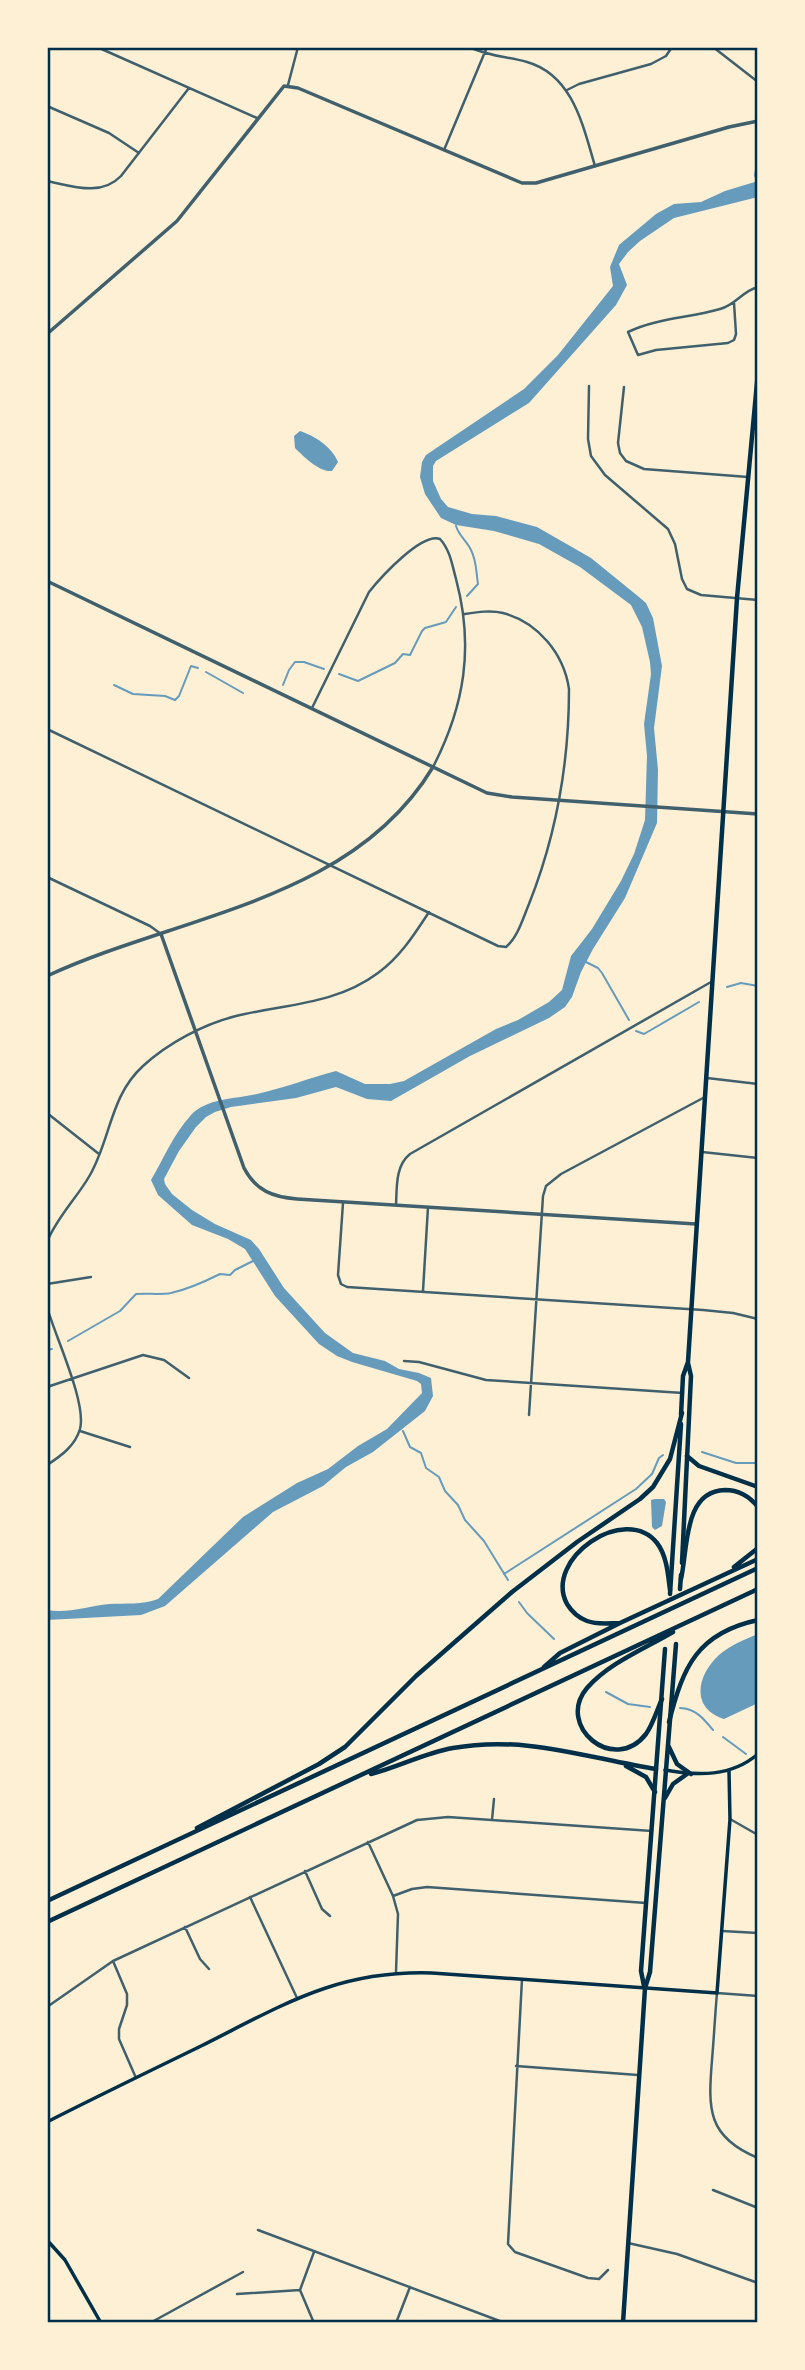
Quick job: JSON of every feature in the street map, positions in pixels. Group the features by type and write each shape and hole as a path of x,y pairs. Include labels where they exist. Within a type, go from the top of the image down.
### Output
{"main road":[{"path":"681,1579 691,1376 688,1362 696,1224 737,598 758,372"},
{"path":"620,1623 599,1624 581,1618 570,1609 563,1592 563,1578 571,1561 598,1539 617,1530 628,1529 650,1536 658,1544 664,1556 670,1592 683,1376 688,1362"},
{"path":"148,1854 319,1765 345,1747 416,1676 512,1592 648,1492 660,1478 670,1459 682,1413"},
{"path":"687,1456 699,1466 758,1487"},
{"path":"680,1589 690,1519 701,1501 713,1493 728,1490 745,1495 758,1507"},
{"path":"721,1576 747,1559 758,1548"},
{"path":"538,1672 561,1653 758,1559"},
{"path":"47,1901 758,1568"},
{"path":"47,1922 648,1643 758,1589"},
{"path":"669,1722 679,1685 698,1651 726,1629 758,1620"},
{"path":"648,1643 607,1670 587,1688 579,1703 580,1725 586,1735 600,1746 625,1748 645,1735 662,1699"},
{"path":"624,2323 638,2075 645,1988 650,1972 676,1644"},
{"path":"645,1988 641,1971 666,1649"},
{"path":"667,1743 677,1764 689,1774"},
{"path":"360,1777 435,1752 485,1744 529,1744 591,1755 618,1763 689,1774 729,1771 758,1754"},
{"path":"618,1763 642,1774 655,1792"},
{"path":"47,2122 297,1998 341,1982 396,1972 432,1973 717,1993 730,1819 729,1771"},
{"path":"663,1802 670,1787 689,1774"},
{"path":"47,2241 65,2260 101,2323"}],"street":[{"path":"97,47 257,118"},
{"path":"47,334 177,221 257,118 280,90 288,85 299,47"},
{"path":"469,47 484,54 529,62 548,73 577,107 595,166"},
{"path":"444,150 487,47"},
{"path":"566,91 579,84 656,62 673,47"},
{"path":"713,47 758,82"},
{"path":"288,85 522,183 536,183 743,123 758,121"},
{"path":"47,181 90,188 107,187 121,176 189,88"},
{"path":"47,106 109,133 139,153"},
{"path":"734,303 736,334 734,340 727,343 638,355 628,332 643,325 720,310 734,303 744,292 758,287"},
{"path":"589,386 588,439 595,463 605,475 668,529 675,544 682,579 687,589 701,595 758,600"},
{"path":"624,387 618,448 626,461 643,469 748,477"},
{"path":"47,976 96,955 247,903 330,865 374,836 416,793 433,767 450,730 460,691 466,649 465,614 450,554 444,543 436,537 417,546 382,576 369,592 312,708"},
{"path":"47,581 487,793 758,814"},
{"path":"47,729 498,946 506,947 514,939 523,920 541,872 560,800 569,689 559,657 539,633 522,620 492,612 465,614"},
{"path":"47,877 161,933 244,1168 249,1178 262,1190 282,1198 696,1224"},
{"path":"47,1242 52,1230 92,1172 116,1105 131,1079 156,1056 195,1032 223,1019 316,1002 357,986 389,964 410,941 429,912"},
{"path":"396,1205 399,1168 410,1154 713,980"},
{"path":"707,1079 758,1084"},
{"path":"529,1415 543,1193 552,1179 706,1096"},
{"path":"47,1113 99,1154"},
{"path":"702,1152 758,1158"},
{"path":"343,1202 338,1275 341,1284 351,1287 733,1312 758,1319"},
{"path":"422,1292 428,1207"},
{"path":"47,1284 91,1277"},
{"path":"47,1307 81,1410 80,1431 68,1450 47,1465"},
{"path":"47,1387 143,1355 164,1360 189,1378"},
{"path":"404,1361 419,1362 486,1380 682,1393"},
{"path":"80,1431 130,1447"},
{"path":"492,1820 494,1799"},
{"path":"47,2007 113,1961 409,1823 428,1818 492,1820 652,1831"},
{"path":"730,1819 758,1835"},
{"path":"368,1842 393,1896 398,1923 396,1972"},
{"path":"305,1871 322,1909 330,1916"},
{"path":"393,1896 427,1887 646,1903"},
{"path":"250,1897 297,1998"},
{"path":"185,1927 200,1959 209,1969"},
{"path":"722,1931 758,1933"},
{"path":"113,1961 127,1994 119,2039 136,2078"},
{"path":"522,1979 508,2244 514,2252 588,2278 599,2279 608,2270"},
{"path":"758,1996 717,1993 709,2106 715,2124 726,2140 741,2151 758,2158"},
{"path":"516,2066 638,2075"},
{"path":"713,2190 758,2208"},
{"path":"258,2230 505,2323"},
{"path":"628,2243 677,2254 758,2283"},
{"path":"314,2252 299,2291 314,2323"},
{"path":"150,2323 243,2272"},
{"path":"396,2323 410,2287"},
{"path":"237,2294 299,2291"}],"water":[{"path":"758,181 758,197 674,218 640,241 619,264 627,285 616,305 529,403 436,461 433,466 433,481 448,507 537,527 591,558 646,603 653,618 662,666 654,728 658,770 657,823 625,898 593,949 572,997 565,1007 549,1018 470,1056 391,1101 367,1099 336,1087 296,1098 231,1107 215,1112 196,1127 164,1179 172,1194 192,1210 251,1240 284,1288 325,1333 353,1353 385,1361 399,1369 431,1378 433,1396 425,1411 373,1452 346,1467 323,1486 273,1512 165,1606 141,1615 47,1620 47,1610 70,1610 158,1599 243,1517 297,1483 328,1469 358,1446 387,1429 422,1393 421,1384 417,1381 352,1362 319,1344 275,1296 245,1249 192,1225 158,1195 151,1180 185,1123 205,1105 267,1092 336,1071 365,1084 404,1081 496,1029 518,1020 549,1002 562,990 571,956 592,929 621,881 634,854 645,820 647,756 644,724 651,674 642,627 631,605 580,567 539,544 494,531 456,525 441,518 425,494 420,477 422,462 426,455 524,389 558,355 613,286 610,267 619,245 656,214 674,204 701,202"},
{"path":"300,431 317,439 332,452 338,462 332,471 317,467 295,448 294,436"},
{"path":"664,1499 666,1502 662,1526 655,1530 652,1527 651,1500"},
{"path":"758,1634 758,1703 724,1719 713,1714 706,1707 700,1690 706,1672 723,1652"}],"waterway":[{"path":"758,160 755,175 758,185"},
{"path":"456,526 471,550 476,567 478,584 467,596"},
{"path":"339,674 358,681 395,663 403,654 410,655 422,631 446,622 456,607"},
{"path":"283,685 295,662 304,662 324,669"},
{"path":"114,685 133,694 165,696 175,700 191,666 198,668"},
{"path":"206,672 243,693"},
{"path":"584,961 602,973 629,1020"},
{"path":"727,987 741,983 758,986"},
{"path":"636,1031 644,1034 699,1002"},
{"path":"68,1341 120,1311 136,1294 171,1293 220,1274 230,1275 255,1260"},
{"path":"47,1350 52,1349"},
{"path":"403,1431 410,1447 421,1453 426,1468 439,1477 445,1491 484,1541 508,1580"},
{"path":"702,1452 736,1463 758,1463"},
{"path":"504,1574 636,1489 652,1474 663,1455"},
{"path":"519,1602 554,1639"},
{"path":"606,1692 628,1704 650,1707"},
{"path":"680,1708 695,1712 713,1730"},
{"path":"723,1737 746,1754"}]}
